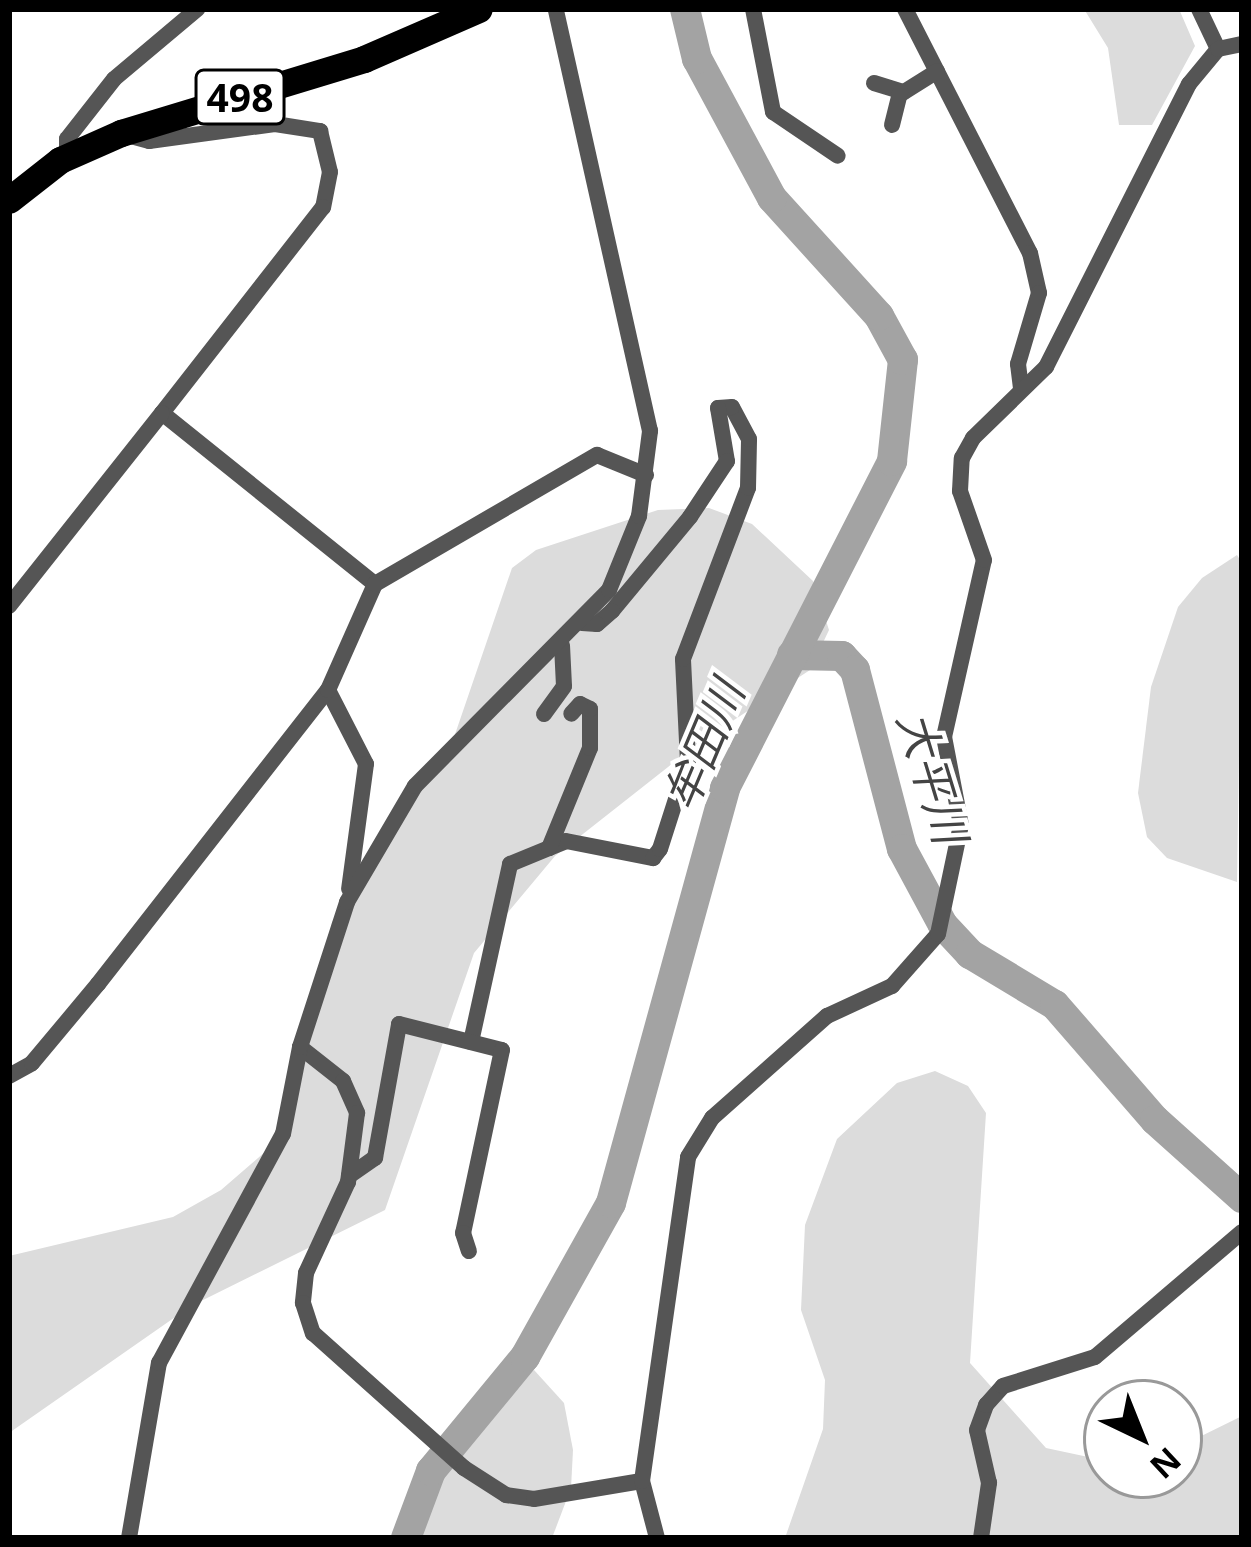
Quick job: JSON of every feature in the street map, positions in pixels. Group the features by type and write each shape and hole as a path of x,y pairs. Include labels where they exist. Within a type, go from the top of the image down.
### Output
{"highway":[{"name":"498","path":"9,200 67,157 121,134 364,59 479,9"}],"street":[{"path":"67,157 67,139 114,80 196,9"},
{"path":"347,902 415,787 582,623 628,548 646,475 650,430 556,9"},
{"path":"753,9 773,112 838,156"},
{"path":"905,9 1030,253 1039,293 1018,364 1022,389"},
{"path":"1199,9 1218,50"},
{"path":"657,1538 642,1481 671,1316 682,1175 698,1139 826,1016 892,986 938,934 961,825 944,737 984,560 960,490 962,458 1046,367 1190,84 1218,50 1242,44"},
{"path":"892,125 900,92 937,71"},
{"path":"874,83 900,92"},
{"path":"9,606 323,207 330,172 320,131 227,125 149,141 121,134"},
{"path":"471,1042 510,864 566,841 653,859 660,849 688,762 683,659 748,488 749,439 732,407 718,408 727,461 707,492 612,610 598,624 582,623"},
{"path":"162,412 375,584"},
{"path":"9,1076 32,1063 98,984 328,690 375,584 597,455 646,475"},
{"path":"544,714 564,686 562,645"},
{"path":"129,1538 159,1364 283,1134 300,1048 347,902 366,764 328,690"},
{"path":"549,848 595,725 590,709 580,704 571,713"},
{"path":"349,1176 375,1158 399,1024 502,1050 464,1233 470,1251"},
{"path":"300,1048 343,1081 357,1113 349,1176 306,1274 303,1303 313,1333 337,1361 506,1495 534,1499 642,1481"},
{"path":"981,1538 988,1483 976,1430 986,1405 1003,1386 1095,1357 1242,1232"}],"shaded area":[{"path":"1084,9 1179,9 1195,46 1152,125 1119,125 1108,48"},
{"path":"709,508 752,524 813,581 829,630 810,670 696,745 555,856 474,953 385,1210 191,1306 9,1433 9,1256 173,1217 221,1190 266,1151 296,1104 332,922 451,746 512,568 536,550 658,510"},
{"path":"1237,555 1242,563 1237,882 1167,858 1147,837 1138,793 1151,687 1178,607 1202,578"},
{"path":"935,1071 968,1086 986,1113 970,1363 1046,1448 1083,1456 1083,1499 1203,1499 1203,1435 1242,1416 1242,1538 785,1538 823,1429 825,1380 801,1310 805,1225 837,1139 897,1083"},
{"path":"534,1370 564,1403 573,1450 571,1488 552,1538 406,1538 441,1445 492,1392"}],"waterway":[{"name":"牟田川","path":"406,1538 431,1471 525,1357 611,1203 725,788 892,461 903,360 879,316 772,198 697,59 685,9"},
{"name":"大平川","path":"792,655 842,656 855,670 902,849 943,925 970,954 1055,1005 1155,1120 1242,1198"}]}
